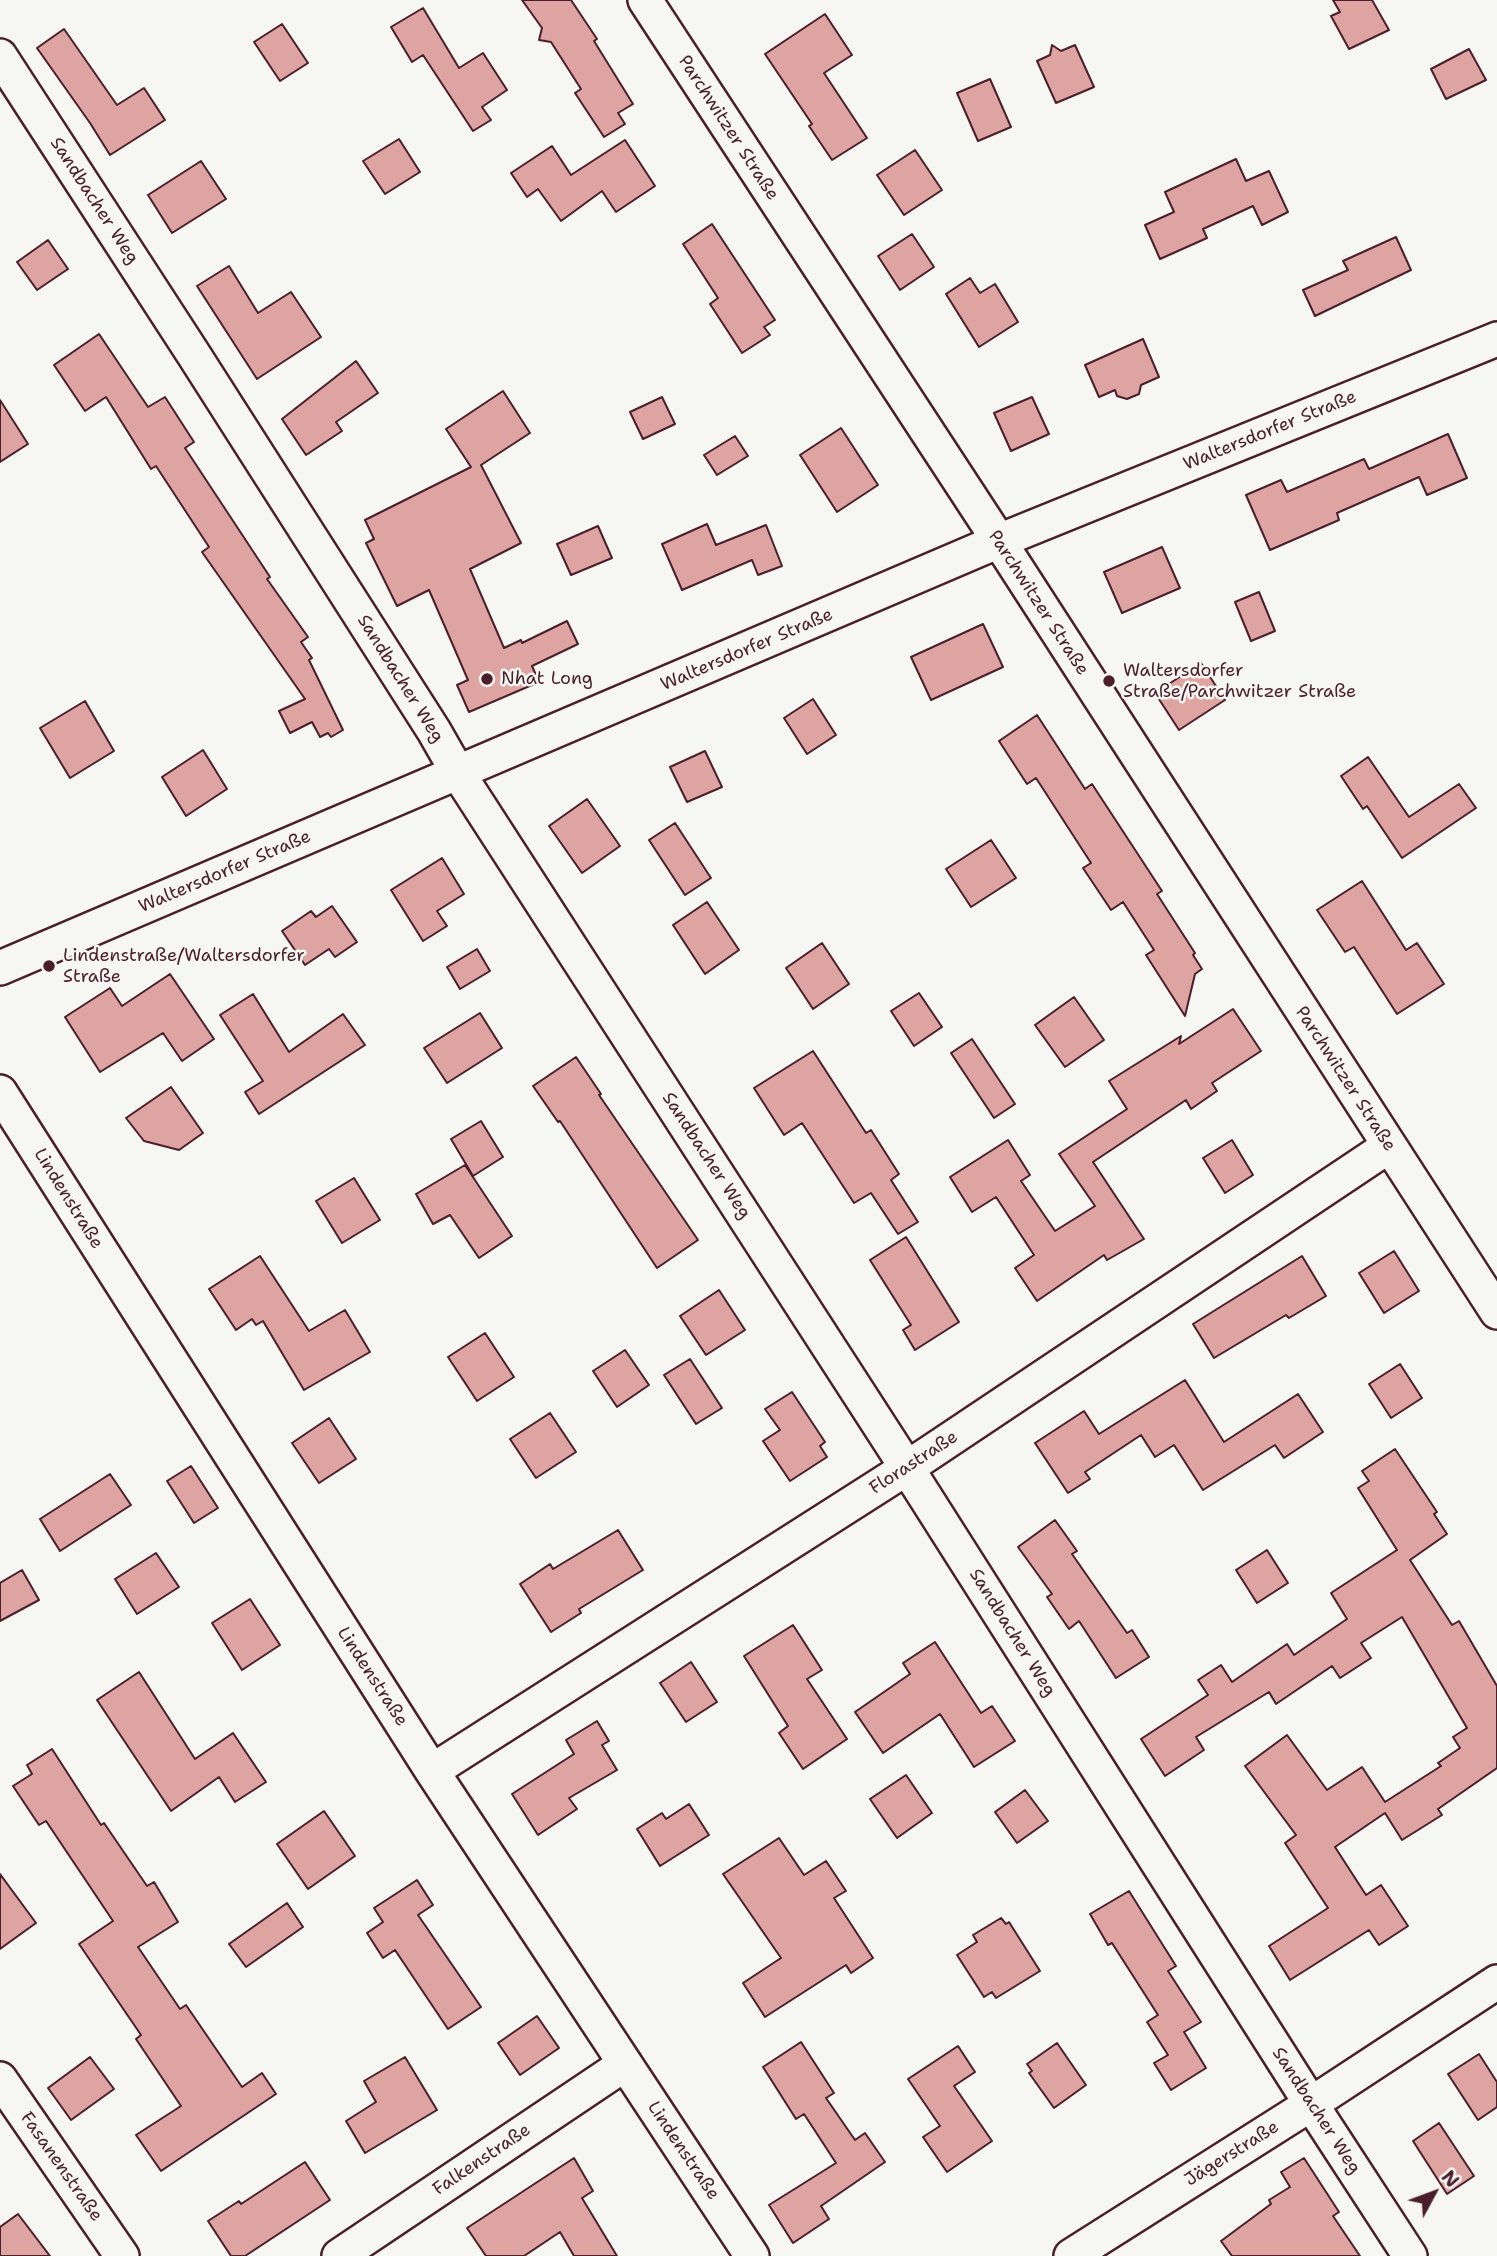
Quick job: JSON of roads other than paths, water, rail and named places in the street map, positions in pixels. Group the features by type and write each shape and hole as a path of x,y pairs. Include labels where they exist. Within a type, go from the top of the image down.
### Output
{"street":[{"name":"Parchwitzer Straße","path":"654,3 1497,1312"},
{"name":"Sandbacher Weg","path":"0,57 202,367 434,731 458,773 907,1468 1410,2256"},
{"name":"Waltersdorfer Straße","path":"0,968 999,541 1497,339"},
{"name":"Lindenstraße","path":"0,1093 432,1771 752,2256"},
{"name":"Florastraße","path":"432,1771 907,1468 1389,1146"},
{"name":"Jägerstraße","path":"1071,2256 1497,1982"},
{"name":"Falkenstraße","path":"339,2256 625,2064"},
{"name":"Fasanenstraße","path":"0,2079 122,2256"}],"place":[{"name":"Nhat Long","path":"487,679"},
{"name":"Waltersdorfer Straße/Parchwitzer Straße","path":"1109,681"},
{"name":"Lindenstraße/Waltersdorfer Straße","path":"49,966"}]}
